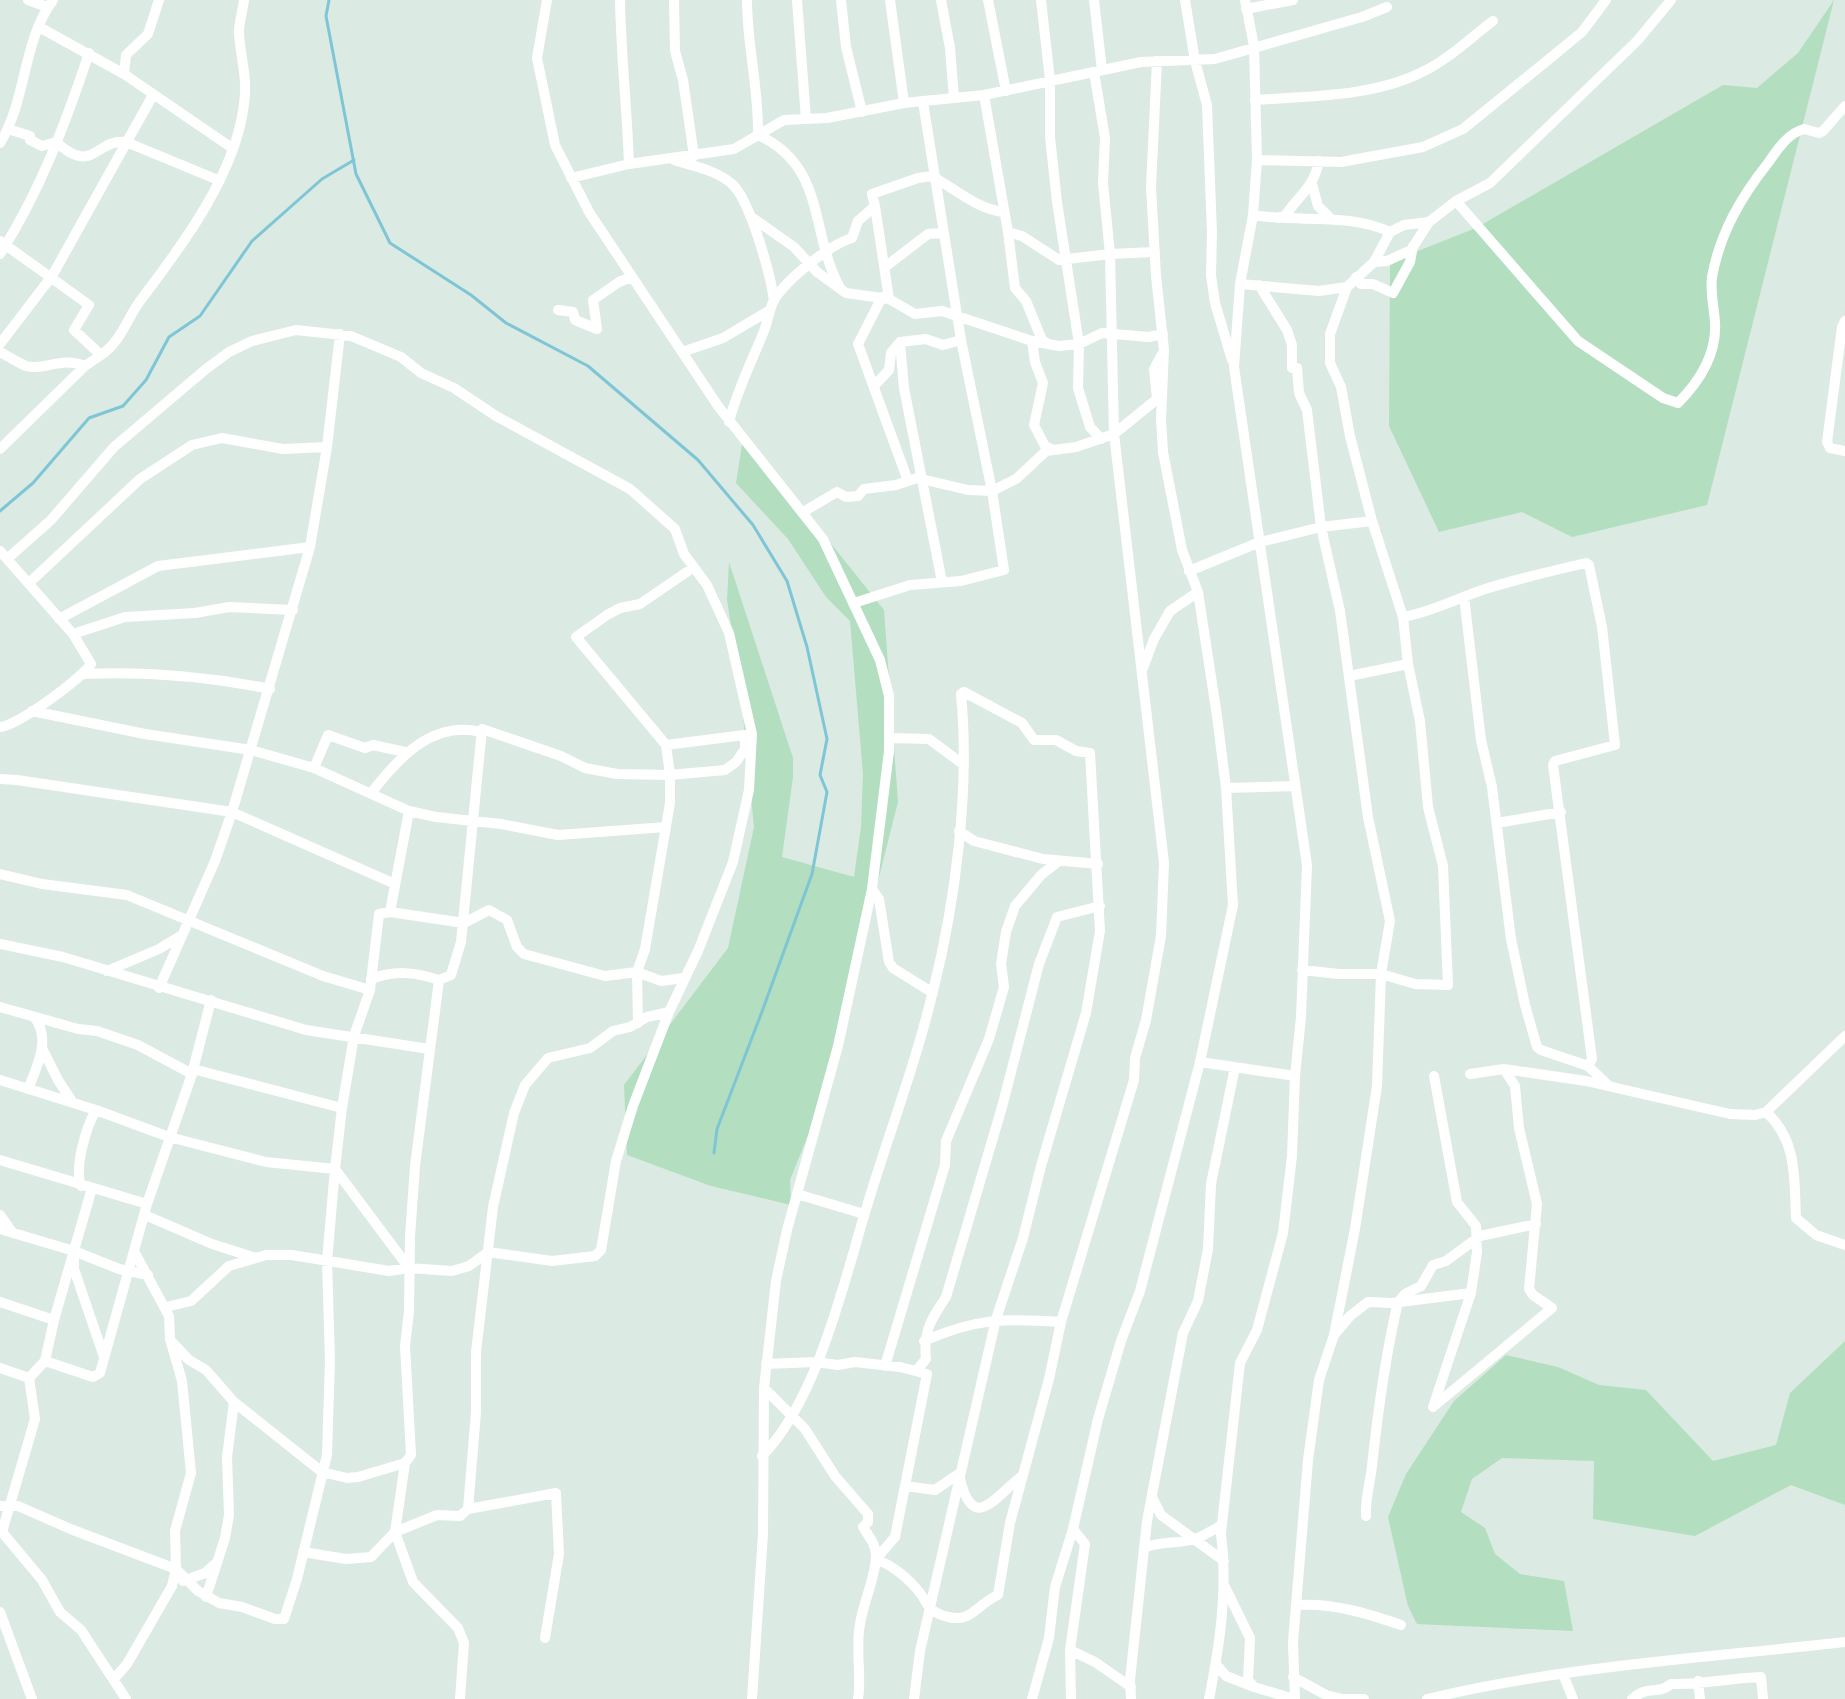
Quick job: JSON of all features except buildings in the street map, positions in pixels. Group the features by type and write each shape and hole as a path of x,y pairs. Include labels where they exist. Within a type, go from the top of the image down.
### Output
{"street":[{"path":"0,143 8,129 39,27 50,4 28,0"},
{"path":"124,74 126,56 148,34 159,0"},
{"path":"0,449 85,366 118,341 132,311 193,229 232,148 244,105 245,66 239,30 244,0"},
{"path":"547,0 537,58 555,145 571,178 589,212 729,422 823,539 880,660 889,696 890,738 872,889 838,1047 777,1281 764,1388 763,1534 752,1699"},
{"path":"620,0 620,36 629,122 629,164"},
{"path":"674,0 675,51 683,81 694,156"},
{"path":"747,0 747,21 756,85 758,135"},
{"path":"797,0 806,119"},
{"path":"841,0 846,47 861,112"},
{"path":"890,0 904,103"},
{"path":"941,0 950,48 954,98"},
{"path":"988,0 1006,91"},
{"path":"1041,0 1050,80 1050,137 1065,261 1079,344 1078,388 1090,426 1101,439"},
{"path":"876,1558 891,1566 912,1584 930,1608 951,1618 965,1617 986,1600 998,1595 1010,1523 1049,1379 1061,1322 1134,1080 1135,1058 1146,1020 1161,936 1164,863 1150,762 1143,669 1114,434 1110,254 1102,183 1105,138 1094,0"},
{"path":"1185,0 1195,61 1207,105 1212,275 1215,303 1234,367 1307,865 1301,1017 1295,1076 1292,1156 1283,1233 1257,1330 1240,1363 1222,1526 1224,1586 1216,1664 1209,1699"},
{"path":"1234,367 1240,284 1253,215 1257,160 1254,46 1246,4 1293,0"},
{"path":"1257,160 1341,162 1423,147 1463,129 1582,32 1606,0"},
{"path":"1374,262 1387,261 1411,250 1429,222 1456,201 1490,183 1637,41 1671,0"},
{"path":"571,178 629,164 734,149 784,120 861,112 904,103 984,95 1050,80 1157,61 1215,59 1362,17 1387,7"},
{"path":"1255,100 1352,91 1389,84 1421,73 1437,64 1493,21"},
{"path":"39,27 124,74 232,148"},
{"path":"89,53 33,196 2,246 52,276 89,305 74,330 101,355"},
{"path":"1032,1699 1049,1638 1055,1587 1073,1528 1098,1419 1121,1341 1140,1291 1200,1062 1233,904 1226,788 1198,592 1189,571 1163,452 1161,419 1164,350 1151,187 1157,61"},
{"path":"0,344 52,276 153,95"},
{"path":"984,95 1008,232 1015,288 1026,301 1042,340 1048,345"},
{"path":"854,603 910,585 942,582 1004,570 992,491 960,340 922,102"},
{"path":"1456,201 1578,341 1663,398 1678,403 1695,384 1712,354 1715,334 1711,293 1712,276 1725,230 1738,205 1770,160 1794,133 1804,129 1819,134 1845,106"},
{"path":"8,129 30,136 30,140 42,146 56,142"},
{"path":"758,135 786,152 807,180 826,254 841,289"},
{"path":"56,142 71,154 86,158 117,143 126,142 218,180"},
{"path":"670,159 696,165 732,184 750,216 772,283 772,305"},
{"path":"1277,219 1285,216 1292,203 1303,196 1312,184 1319,161"},
{"path":"908,481 858,341 867,332 886,298 885,267 872,194 918,178 932,176 966,198 994,211 1004,212"},
{"path":"1312,184 1318,206 1331,219"},
{"path":"729,422 772,305 788,282 837,243 852,238 858,221 875,206"},
{"path":"1253,215 1277,219 1331,219 1374,225 1390,232"},
{"path":"750,216 794,247 841,289 853,295 886,298 915,314 934,310 1048,345 1079,344 1102,333 1149,337 1163,333"},
{"path":"1302,970 1339,974 1381,974 1415,984 1448,986 1443,866 1428,807 1420,721 1408,664 1403,617 1372,521 1350,436 1341,387 1330,363 1330,334 1347,287 1374,262 1390,232 1404,225 1429,222"},
{"path":"1008,232 1022,236 1059,260 1065,261 1110,254 1155,252"},
{"path":"885,267 928,234 944,233"},
{"path":"1356,278 1362,284 1373,284 1394,293 1410,262 1414,243"},
{"path":"558,310 573,312 575,320 597,329 593,300 619,282 632,277"},
{"path":"1240,284 1319,291 1347,287"},
{"path":"1216,1664 1226,1677 1269,1695 1294,1699 1297,1605 1308,1460 1319,1380 1334,1335 1355,1229 1377,1086 1381,974 1390,921 1368,817 1340,611 1321,527 1306,410 1299,393 1297,368 1292,368 1292,345 1287,330 1259,285"},
{"path":"682,351 723,338 772,305"},
{"path":"1844,325 1827,442 1830,448 1845,451"},
{"path":"0,727 14,723 32,711 82,674 91,664 73,634 4,555 51,520 114,447 229,352 252,341 283,331 315,330 340,334 401,357 421,373 454,388 496,416 630,489 675,529 684,554 707,585 729,633 749,735 748,790 741,834 709,923 683,978 633,1106 616,1161 601,1250 595,1257 552,1261 488,1252 469,1266 452,1271 409,1268 389,1271 292,1255 254,1257 230,1266 191,1301 166,1307"},
{"path":"159,988 215,861 293,610 310,547 327,447 340,334"},
{"path":"874,387 889,370 891,353 900,342 926,339 943,345 960,340"},
{"path":"1032,341 1035,362 1043,383 1034,425 1045,446 1053,450"},
{"path":"900,342 904,388 942,582"},
{"path":"802,512 837,492 846,497 858,496 864,489 874,485 896,485 923,478 968,490 992,491 1016,479 1046,452 1076,447 1114,434 1157,399 1154,369 1164,350"},
{"path":"0,352 27,366 59,361 76,362 85,366"},
{"path":"29,583 140,479 192,445 222,438 283,449 327,447"},
{"path":"1189,571 1260,542 1321,527 1372,521"},
{"path":"59,619 109,591 165,564 310,547"},
{"path":"1403,617 1425,613 1464,597 1548,571 1586,563 1589,565 1602,627 1615,745 1553,763 1592,1059 1588,1066"},
{"path":"638,1023 637,972 645,949 666,827 670,774 666,745 576,637 606,615 620,608 640,604 694,567"},
{"path":"1143,669 1154,639 1170,611 1198,592"},
{"path":"1464,597 1481,740 1497,824 1511,939 1537,1047 1588,1066 1609,1086"},
{"path":"73,634 125,616 195,613 229,607 293,610"},
{"path":"1349,676 1408,664"},
{"path":"82,674 168,673 270,689"},
{"path":"762,1456 792,1415 816,1362 846,1279 933,993 959,831 964,765 962,694 964,692 1022,723 1034,740 1056,740 1076,751 1089,751 1098,864 1100,931 1086,1013 1041,1166 1023,1238 996,1319 920,1651 914,1699"},
{"path":"32,711 145,734 251,750 314,768 372,792 409,811 558,835 666,827"},
{"path":"372,792 405,752 457,728 481,732"},
{"path":"0,874 42,884 127,895 323,975 371,984 389,972 439,980 451,975 461,942 483,728 602,773 670,774 725,770 736,762 745,749 749,735"},
{"path":"314,768 328,735 365,748 373,745 405,752"},
{"path":"666,745 749,735"},
{"path":"890,738 929,739 964,765"},
{"path":"0,779 232,812 395,885"},
{"path":"1226,788 1294,786"},
{"path":"390,912 409,811"},
{"path":"1497,824 1561,812"},
{"path":"959,831 974,841 1059,861 1098,864"},
{"path":"885,1366 945,1165 946,1141 989,1039 1001,998 1004,987 1001,964 1006,932 1016,906 1041,875 1059,861"},
{"path":"872,889 879,899 889,962 893,968 933,993"},
{"path":"916,1371 926,1359 924,1341 933,1316 946,1297 1004,1098 1038,964 1053,922 1059,916 1100,906"},
{"path":"6,1506 176,1569 206,1597 275,1619 284,1619 327,1455 330,1360 327,1261 342,1108 354,1036 371,984 377,919 382,912 390,912 464,923 489,910 507,920 517,947 524,954 605,976 637,972 661,981 683,978"},
{"path":"107,971 159,949 182,934"},
{"path":"0,944 63,957 159,988 211,1000 306,1030 429,1049"},
{"path":"439,980 415,1166 405,1346 411,1455 405,1463 395,1532 413,1582 458,1628 461,1635 464,1643 460,1699"},
{"path":"45,1361 93,1377 100,1373 146,1209 192,1072 211,1000"},
{"path":"0,1007 34,1018 97,1031 138,1045 192,1072 342,1108"},
{"path":"468,1509 476,1412 476,1352 493,1207 514,1113 525,1084 548,1058 590,1048 613,1030 630,1028 669,1012"},
{"path":"28,1089 42,1047 42,1027 34,1018"},
{"path":"1470,1074 1504,1070 1609,1086 1730,1114 1755,1115 1766,1112 1845,1036"},
{"path":"42,1047 58,1080 73,1103"},
{"path":"1200,1062 1295,1076"},
{"path":"1131,1699 1144,1548 1183,1333 1198,1301 1208,1249 1210,1184 1234,1067"},
{"path":"1434,1076 1457,1203 1476,1226 1477,1267 1471,1293 1433,1407 1552,1308 1533,1295 1529,1289 1537,1204 1519,1128 1515,1086 1504,1070"},
{"path":"0,1080 96,1110 169,1137 266,1162 336,1169 409,1268"},
{"path":"87,1187 77,1176 85,1138 96,1110"},
{"path":"1766,1112 1775,1120 1793,1156 1796,1218 1816,1235 1845,1245"},
{"path":"0,1160 87,1187 146,1209 212,1244 254,1257"},
{"path":"29,1378 45,1361 74,1251 87,1187"},
{"path":"798,1194 864,1214"},
{"path":"0,1215 12,1232"},
{"path":"1366,1516 1376,1414 1398,1302 1405,1294 1421,1286 1433,1264 1446,1261 1486,1233 1536,1224"},
{"path":"0,1229 74,1251 129,1272 148,1275"},
{"path":"74,1251 74,1269 105,1357"},
{"path":"114,1679 127,1664 172,1586 176,1569 175,1531 191,1473 182,1381 170,1340 170,1316 135,1253"},
{"path":"1334,1335 1350,1316 1368,1302 1398,1302 1471,1293"},
{"path":"0,1302 54,1320"},
{"path":"924,1341 996,1319 1061,1322"},
{"path":"170,1340 189,1360 206,1370 234,1402 322,1472 347,1478 358,1477 384,1472 405,1463"},
{"path":"766,1364 816,1362 838,1365 855,1362 925,1372 927,1377 895,1537 876,1558"},
{"path":"0,1368 29,1378"},
{"path":"29,1378 34,1419 6,1506 1,1529 42,1580 60,1612 81,1630 126,1699"},
{"path":"764,1388 805,1429 834,1476 868,1514 868,1522 863,1527 875,1546 876,1558 859,1633 858,1699"},
{"path":"206,1597 230,1515 227,1456 234,1402"},
{"path":"905,1486 935,1490 955,1473 959,1474"},
{"path":"959,1474 965,1498 977,1509 983,1509 999,1499 1023,1476"},
{"path":"303,1552 346,1559 370,1557 395,1532 436,1515 460,1516 468,1509 556,1494 559,1554 545,1638"},
{"path":"1153,1499 1161,1515 1224,1561"},
{"path":"1144,1548 1156,1543 1168,1544 1194,1540 1222,1526"},
{"path":"1071,1699 1070,1650 1085,1544 1073,1528"},
{"path":"172,1586 206,1573 215,1564"},
{"path":"1224,1586 1250,1638 1248,1680 1254,1687"},
{"path":"1297,1605 1324,1603 1401,1625"},
{"path":"0,1612 32,1699"},
{"path":"1427,1699 1474,1693 1563,1674 1845,1642"},
{"path":"1070,1650 1095,1662 1131,1687"},
{"path":"1563,1674 1573,1699"},
{"path":"1293,1677 1326,1695 1343,1699 1364,1699"},
{"path":"1632,1699 1664,1690 1671,1684 1685,1686 1698,1681 1761,1677 1763,1699"},
{"path":"1698,1681 1700,1699"}],"green space":[{"path":"1834,0 1707,505 1572,537 1522,512 1439,532 1389,426 1390,262 1476,228 1723,85 1757,88 1798,53"},
{"path":"742,445 761,456 884,610 898,802 823,1098 790,1180 791,1205 711,1186 627,1155 624,1085 728,948 754,827 740,685 727,600 729,562 793,758 793,777 782,857 854,877 861,827 863,774 850,621 826,597 788,539 736,483"},
{"path":"1845,1341 1845,1505 1791,1485 1695,1536 1593,1519 1594,1461 1502,1458 1472,1479 1461,1512 1485,1528 1495,1554 1520,1574 1564,1581 1573,1631 1417,1624 1408,1606 1388,1517 1406,1474 1454,1401 1506,1355 1558,1367 1599,1385 1646,1390 1713,1461 1776,1445 1790,1393"}],"waterway":[{"path":"329,0 326,16 356,174 390,243 471,295 506,323 588,366 698,460 753,525 787,581 807,647 827,739 820,775 827,792 812,874 717,1129 714,1153"},
{"path":"0,511 33,483 89,418 123,406 146,380 169,337 200,316 252,241 322,179 354,160"}]}
